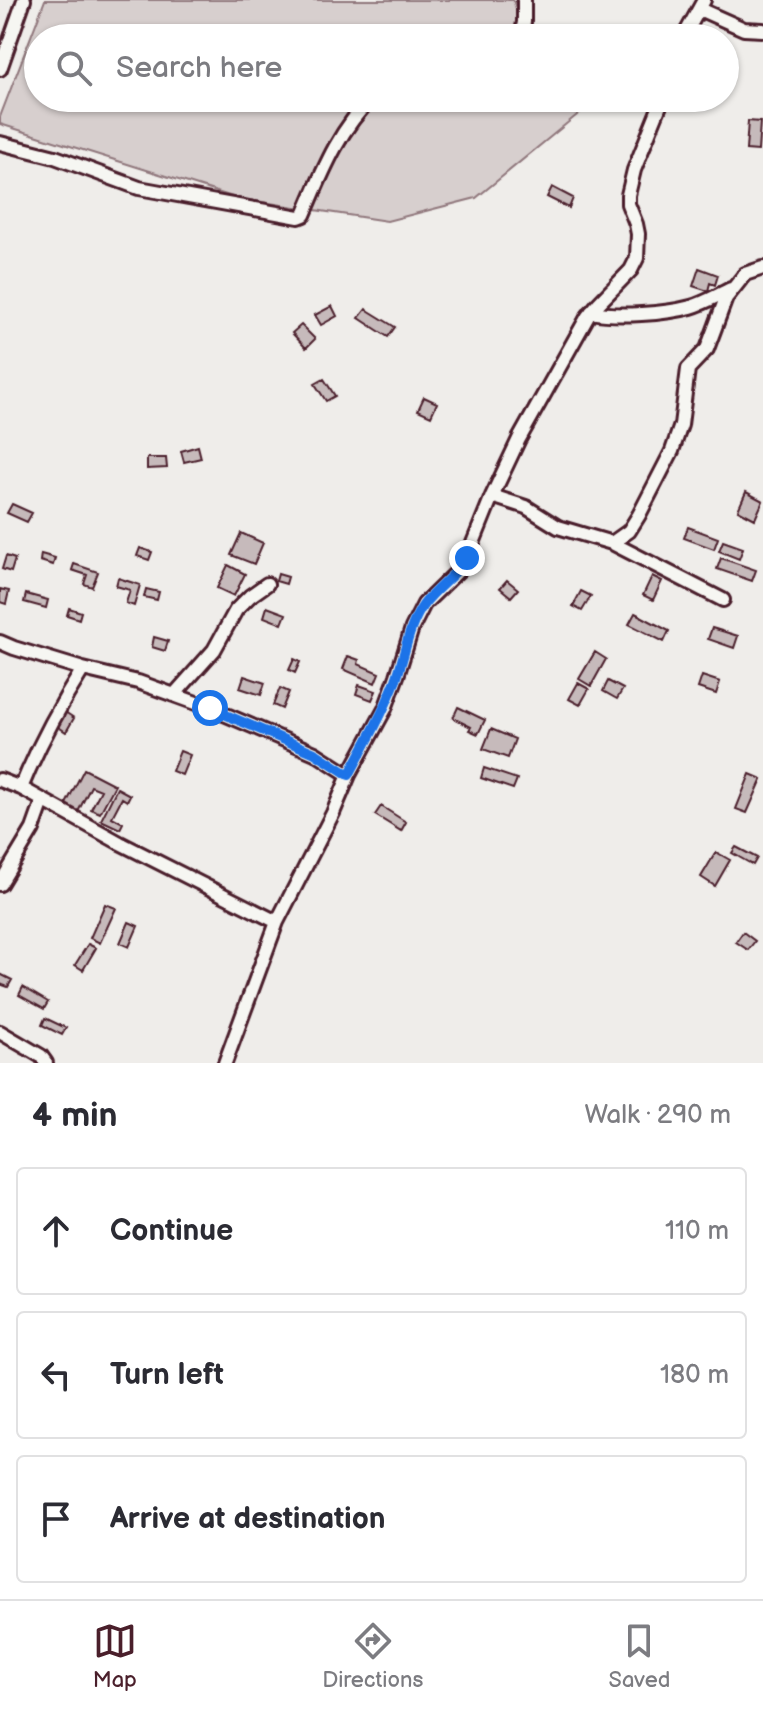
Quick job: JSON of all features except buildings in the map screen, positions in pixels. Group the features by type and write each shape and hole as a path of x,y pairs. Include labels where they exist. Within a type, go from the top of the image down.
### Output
{"street":[{"path":"0,69 24,0"},
{"path":"524,0 524,24"},
{"path":"691,24 702,5 735,24"},
{"path":"739,26 763,30"},
{"path":"0,143 55,157 139,188 299,217 304,215 348,126 360,112"},
{"path":"225,1063 277,922 385,709 412,628 424,604 467,558 519,439 591,312 631,270 637,258 638,234 628,195 634,170 657,112"},
{"path":"612,543 629,531 672,451 681,425 688,369 707,349 732,288 745,274 763,268"},
{"path":"591,312 608,315 680,309 694,306 732,288"},
{"path":"492,496 526,507 558,527 612,543 723,600"},
{"path":"174,695 214,650 236,610 267,584"},
{"path":"0,642 83,669 130,679 210,708 315,753 349,775"},
{"path":"21,788 33,759 83,669"},
{"path":"0,780 21,788 120,843 277,922"},
{"path":"0,884 33,829 43,801"},
{"path":"0,1032 41,1056 46,1063"}],"shaded area":[{"path":"45,0 513,0 521,24 36,24"},
{"path":"24,55 24,112 581,112 476,198 387,221 236,198 0,124"}],"route":[{"path":"210,708 315,753 349,775 385,709 412,628 424,604 467,558"}]}
